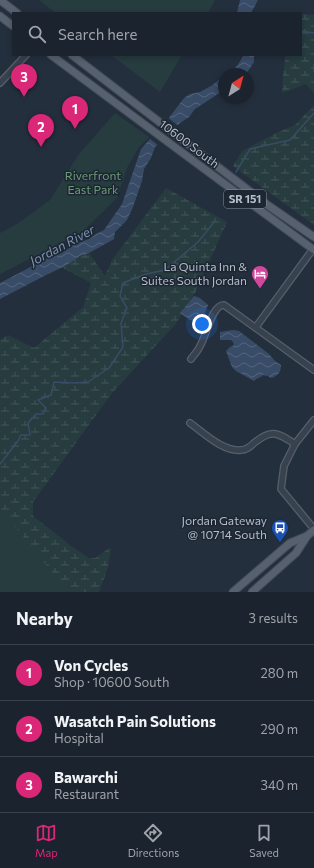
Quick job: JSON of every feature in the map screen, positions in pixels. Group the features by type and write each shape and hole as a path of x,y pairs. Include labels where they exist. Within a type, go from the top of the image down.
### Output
{"main road":[{"path":"0,0 16,12"},
{"path":"0,16 12,25"},
{"name":"10600 South","path":"53,56 314,249"},
{"name":"10600 South","path":"73,56 269,206 314,237"},
{"path":"252,592 296,553 307,536 314,530"},
{"path":"232,592 290,543 307,536"}],"street":[{"path":"0,83 25,56"},
{"path":"256,327 314,249"},
{"path":"191,359 200,346 215,311 220,305 224,304 314,370"},
{"path":"314,420 295,444 284,466 282,489 314,530"},
{"path":"190,423 221,446 233,449 242,450 262,437 270,434 280,435 295,444"}],"green space":[{"path":"39,0 215,0 209,12 55,12"},
{"path":"302,14 314,15 314,93 306,84 282,93 286,56 302,56"},
{"path":"112,56 181,56 160,92"},
{"path":"314,105 314,225 233,166 242,151 295,125"},
{"name":"Riverfront East Park","path":"115,113 149,137 139,147 127,168 117,198 82,232 0,274 0,233 17,224 50,200 79,154"},
{"path":"166,188 227,222 195,293 175,325 112,393 33,502 33,516 89,558 95,558 111,547 108,568 99,592 0,592 0,340 8,335 34,348 83,307 91,283 61,267 78,257 89,253 105,276 112,260"},
{"path":"0,508 68,592 0,592"}],"water":[{"path":"240,0 258,0 252,12 237,12"},
{"path":"242,56 254,56 254,62 250,68 234,68"},
{"path":"218,81 218,94 195,109 189,117 180,123 155,147 151,158 144,169 142,181 133,207 127,220 115,232 114,239 0,299 0,283 46,259 62,253 75,244 89,239 104,230 122,204 141,149 168,119 184,98 190,94 200,92"},
{"path":"194,296 200,298 208,305 201,323 190,320 180,313"},
{"path":"233,330 239,331 269,354 281,365 280,372 271,378 263,375 254,381 236,371 232,367 226,351 234,345 233,342 231,340 220,340 220,332"}],"pier":[{"path":"167,117 180,127 159,146 149,138"}],"waterway":[{"path":"302,31 314,33"},
{"path":"314,64 314,71"},
{"path":"236,172 250,149 290,140 314,113"},
{"path":"0,464 21,435 30,435 28,423 36,414 43,414 46,408 38,400 51,395 54,382 88,382 109,368 123,347 121,323 127,308 120,296 123,283 146,274 165,270 198,242 215,221"}],"place":[{"name":"Bawarchi","path":"24,97"},
{"name":"Von Cycles","path":"75,129"},
{"name":"Wasatch Pain Solutions","path":"41,147"},
{"name":"La Quinta Inn & Suites South Jordan","path":"260,289"},
{"name":"Jordan Gateway @ 10714 South","path":"280,543"}],"water label":[{"name":"Jordan River","path":"62,245"}]}
